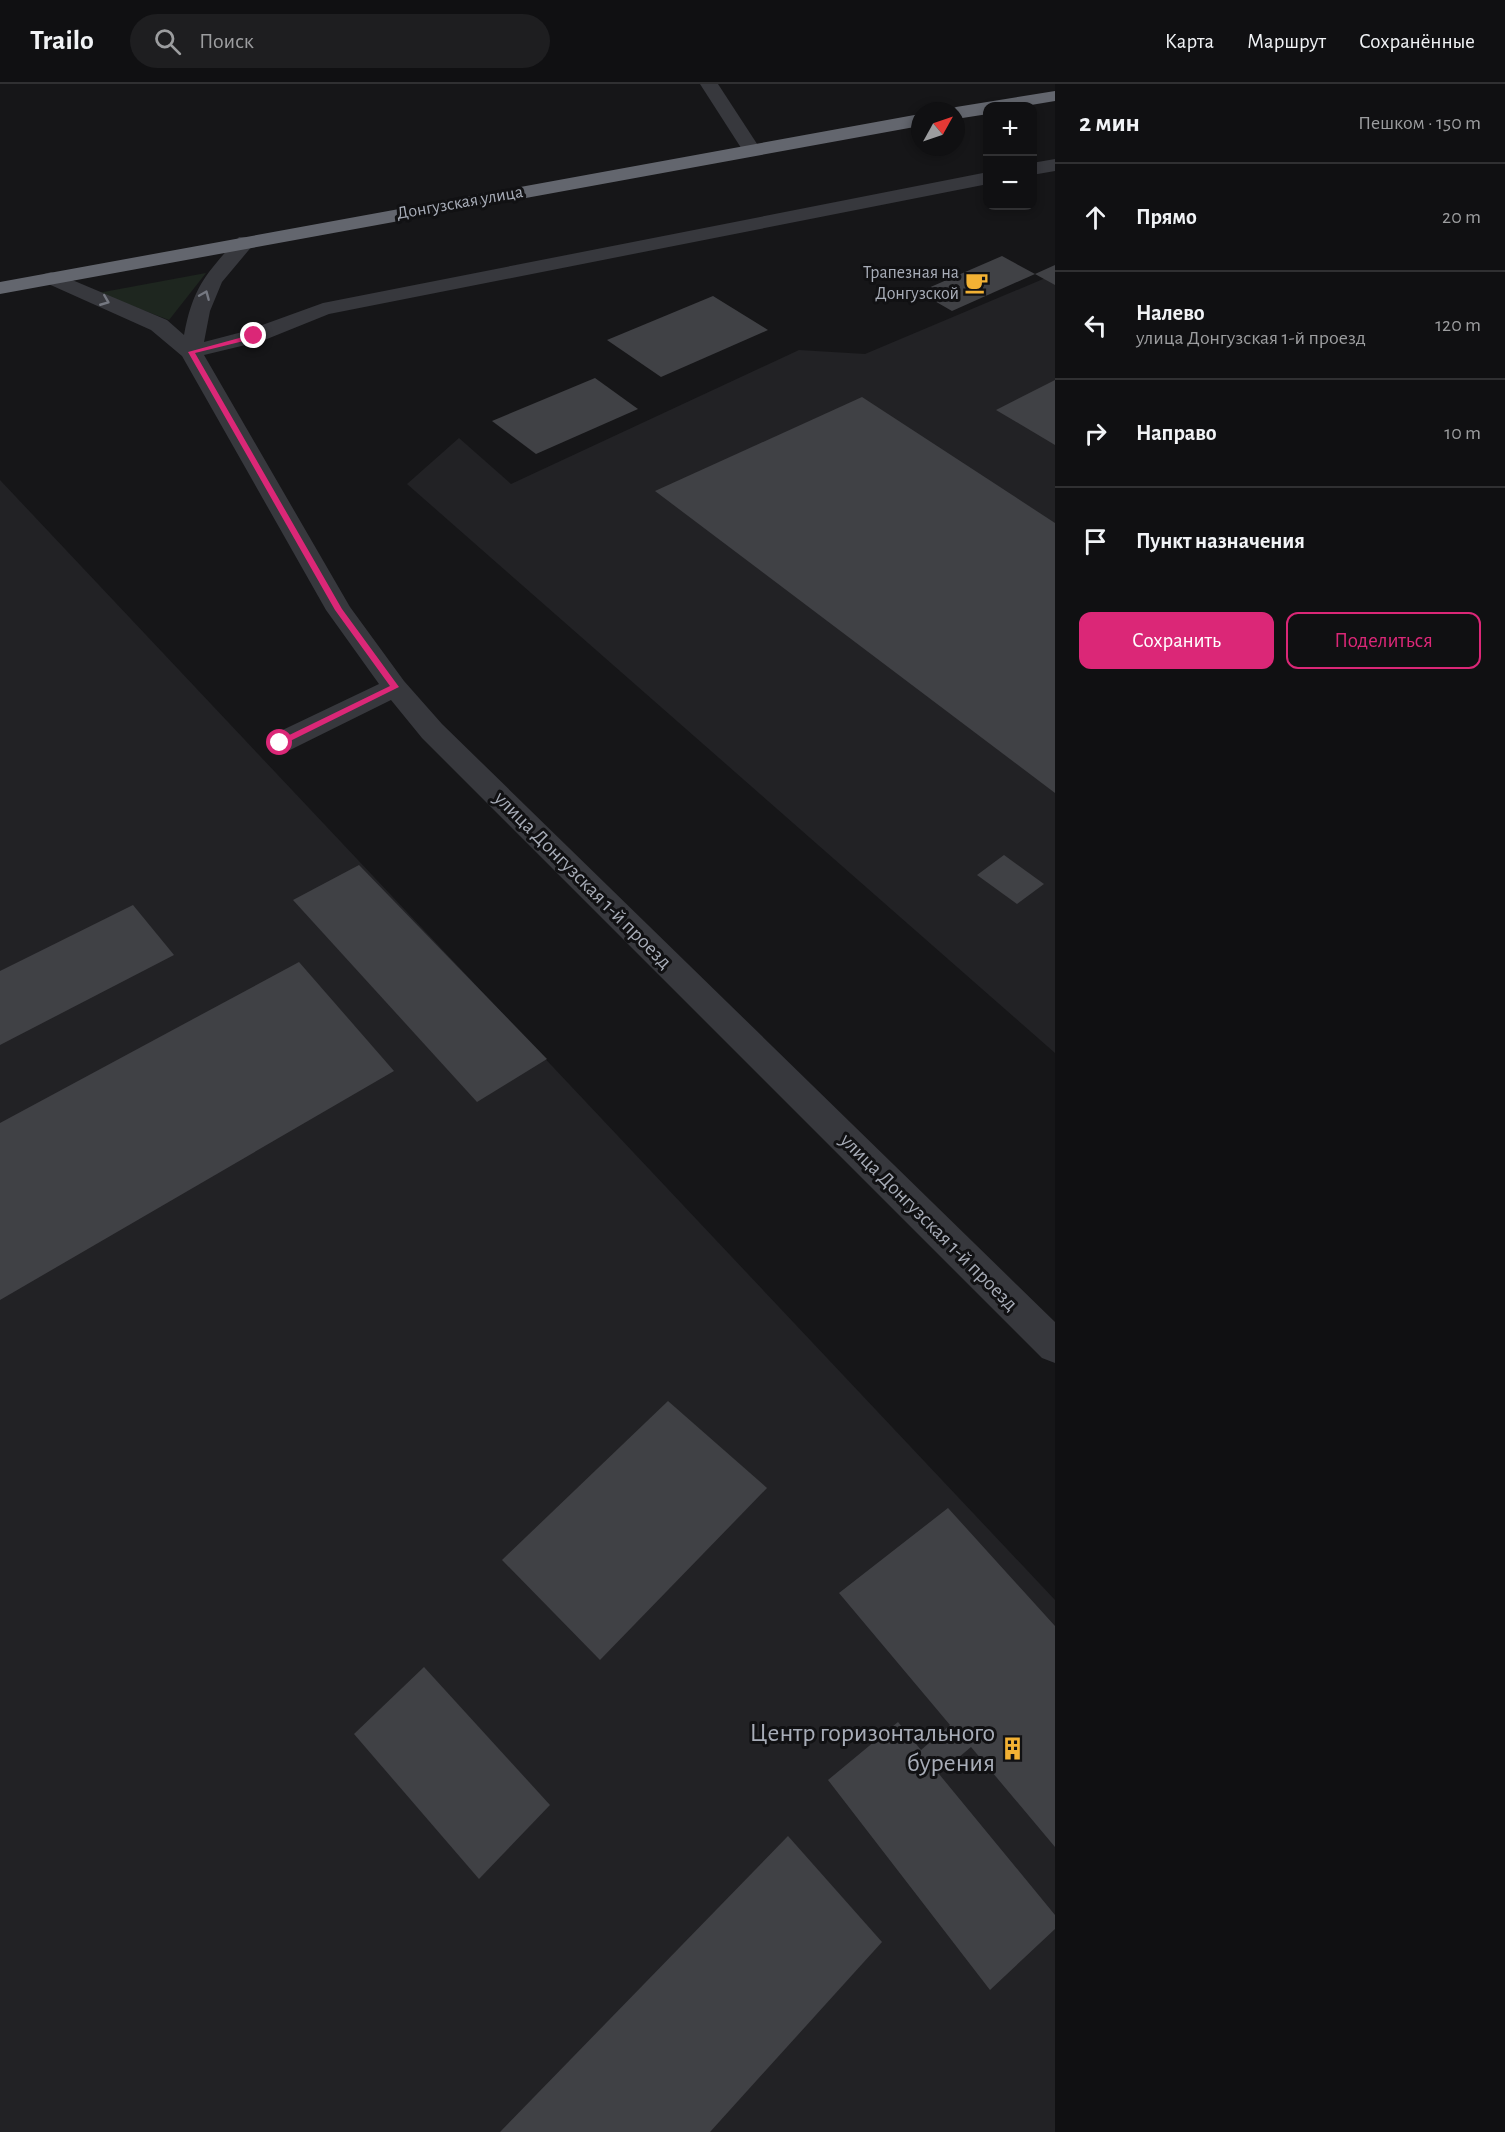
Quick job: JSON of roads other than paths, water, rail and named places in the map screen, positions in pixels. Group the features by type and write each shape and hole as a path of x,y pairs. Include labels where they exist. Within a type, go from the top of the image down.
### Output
{"highway":[{"path":"1019,102 1055,96"},
{"path":"965,112 983,109"},
{"name":"Донгузская улица","path":"0,288 246,241 911,122"}],"street":[{"path":"709,84 752,150"},
{"path":"1037,169 1055,165"},
{"path":"191,352 254,336 323,309 983,179"},
{"path":"191,352 199,311 212,280 246,241"},
{"path":"51,278 159,325 191,352"},
{"name":"улица Донгузская 1-й проезд","path":"191,352 339,610 395,687 440,739 1055,1346"},
{"path":"280,743 395,687"}],"place":[{"name":"Трапезная на Донгузской","path":"977,283"},
{"name":"Центр горизонтального бурения","path":"1013,1748"}]}
